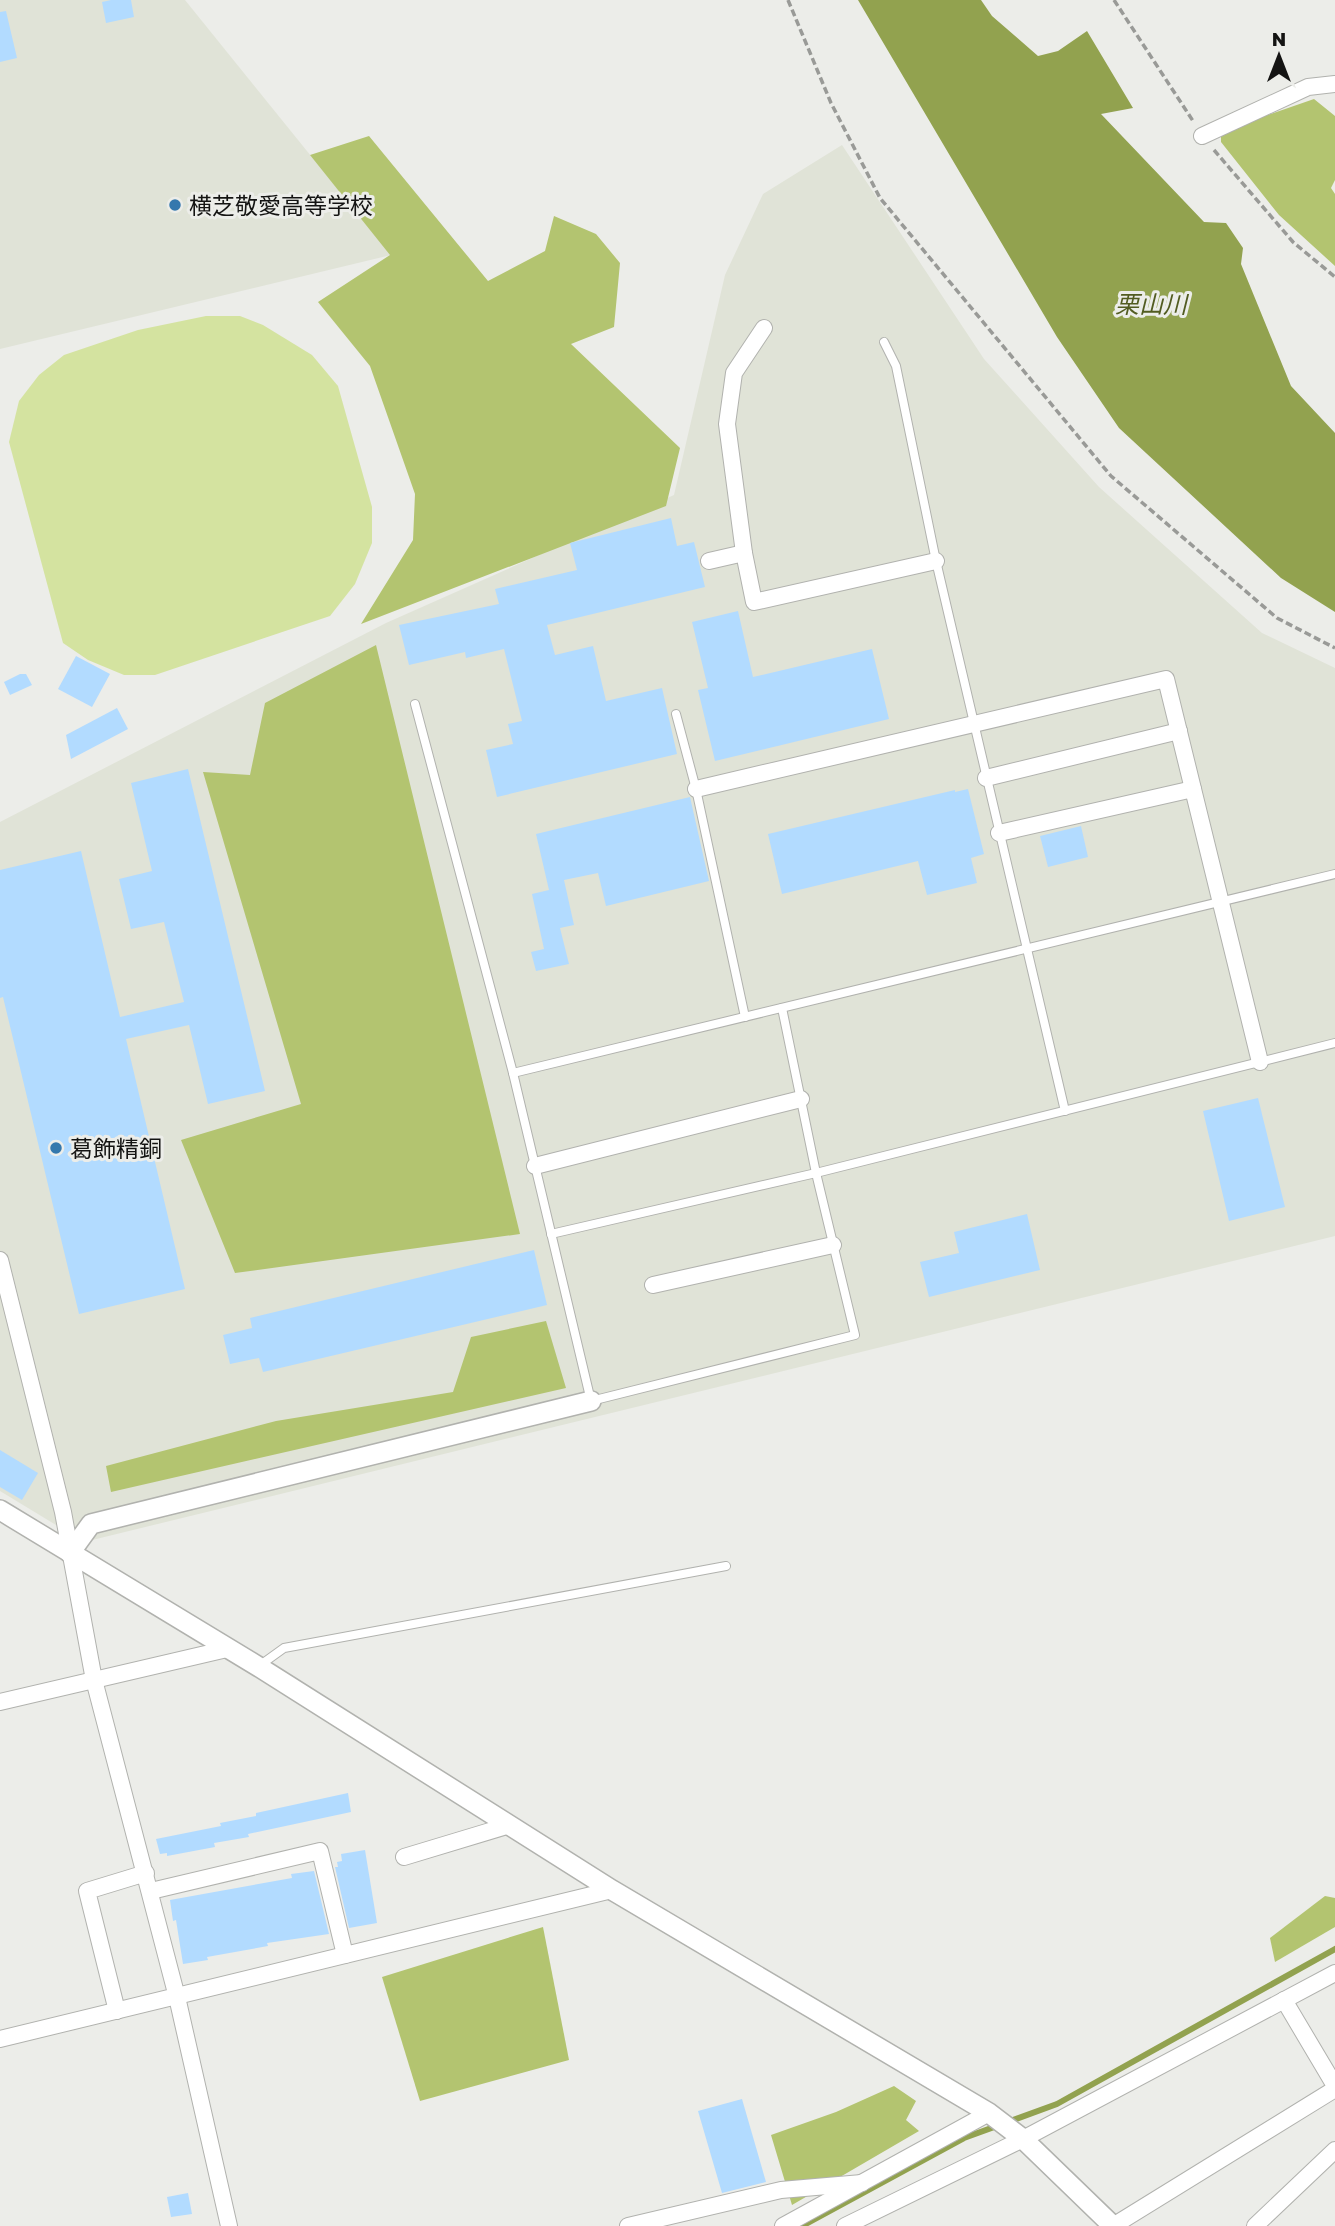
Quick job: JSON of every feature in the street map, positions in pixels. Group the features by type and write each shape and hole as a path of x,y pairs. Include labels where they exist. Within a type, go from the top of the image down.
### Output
{"street":[{"path":"1202,136 1308,87 1335,84"},
{"path":"764,328 734,373 727,424 744,553 754,602 936,561"},
{"path":"709,561 744,553"},
{"path":"696,789 973,722 1166,679 1260,1062"},
{"path":"986,778 1179,731"},
{"path":"999,833 1193,789"},
{"path":"535,1166 801,1099"},
{"path":"653,1286 833,1245"},
{"path":"0,1260 63,1512 94,1680 151,1891 229,2226"},
{"path":"70,1553 91,1524 591,1401"},
{"path":"0,1510 259,1667 611,1890 989,2113 1023,2139 1113,2226 1335,2087 1284,2000"},
{"path":"0,1702 227,1649"},
{"path":"404,1857 510,1825"},
{"path":"151,1891 320,1851 345,1955"},
{"path":"117,2011 87,1891 146,1873"},
{"path":"0,2039 611,1890"},
{"path":"845,2226 1023,2139 1335,1973"},
{"path":"783,2226 989,2113"},
{"path":"1255,2226 1335,2150"},
{"path":"628,2226 782,2190 862,2183"}],"lane":[{"path":"884,342 896,366 936,561 1065,1111"},
{"path":"415,704 513,1073 591,1401 855,1335 816,1173 782,1008"},
{"path":"676,714 696,789 745,1017"},
{"path":"513,1073 1335,874"},
{"path":"551,1234 816,1173 1335,1043"},
{"path":"259,1667 284,1648 726,1566"}],"path":[{"path":"788,0 831,103 880,198 1111,476 1277,618 1335,648"}],"shaded area":[{"name":"横芝敬愛高等学校","path":"0,0 185,0 391,255 0,349"},
{"path":"1314,99 1335,116 1335,180 1331,188 1335,194 1335,266 1279,215 1221,142 1221,131"},
{"path":"369,136 488,281 545,251 554,216 596,234 620,263 614,327 571,344 680,448 666,506 361,624 413,540 415,494 370,366 318,302 390,255 310,155"},
{"path":"842,145 984,359 1099,487 1262,633 1335,668 1335,1236 84,1542 0,1491 0,822 386,623 674,495 725,275 763,194"},
{"path":"206,316 240,316 263,325 312,355 338,386 372,507 372,543 355,584 330,616 155,675 124,675 88,660 63,643 9,442 19,401 39,375 64,355 138,330"},
{"path":"376,645 520,1234 235,1273 181,1140 301,1104 203,772 250,775 265,703"},
{"path":"546,1321 566,1388 111,1492 106,1466 276,1421 453,1392 471,1337"},
{"path":"1325,1896 1335,1898 1335,1927 1275,1962 1270,1938"},
{"path":"543,1927 569,2060 420,2101 382,1977"},
{"path":"894,2086 916,2101 906,2120 919,2131 792,2205 771,2135 836,2112"}],"water":[{"name":"栗山川","path":"858,0 981,0 992,16 1038,56 1058,51 1087,31 1133,108 1101,114 1204,222 1226,223 1243,248 1241,264 1291,386 1335,433 1335,612 1281,578 1119,428 1057,337"}],"building":[{"path":"131,0 134,17 106,23 102,2"},
{"path":"6,11 17,58 0,62 0,12"},
{"path":"671,518 677,546 694,542 705,587 547,625 555,655 593,646 606,701 662,688 677,754 497,797 486,750 513,744 508,724 522,721 504,649 466,658 465,652 409,665 399,625 499,604 495,589 577,570 570,543"},
{"path":"738,611 753,677 872,649 889,719 715,761 698,690 708,688 692,622"},
{"path":"76,656 110,674 92,707 58,689"},
{"path":"26,674 32,685 10,695 4,682"},
{"path":"117,708 128,729 71,759 66,735"},
{"path":"188,769 265,1091 208,1104 189,1025 126,1039 185,1289 79,1314 3,997 0,998 0,870 81,851 120,1017 184,1002 164,922 131,929 119,879 152,871 131,783"},
{"path":"968,789 984,854 971,858 977,883 927,895 918,861 782,894 768,834"},
{"path":"690,797 709,881 606,906 598,873 564,880 574,925 560,928 569,964 536,971 531,952 544,949 532,894 549,890 536,834"},
{"path":"1081,826 1088,857 1048,867 1040,836"},
{"path":"1258,1098 1285,1207 1229,1221 1203,1111"},
{"path":"1027,1214 1040,1270 929,1297 920,1262 959,1253 954,1232"},
{"path":"534,1250 547,1305 263,1372 259,1358 230,1364 223,1335 252,1328 250,1318"},
{"path":"0,1450 38,1473 22,1500 0,1487"},
{"path":"348,1793 351,1812 248,1834 249,1837 214,1843 215,1847 167,1856 167,1853 160,1854 156,1839 221,1826 220,1823 256,1816 256,1813"},
{"path":"365,1850 377,1923 349,1928 335,1867 338,1867 337,1862 342,1861 341,1854"},
{"path":"314,1871 329,1934 267,1943 268,1946 183,1964 170,1900 292,1878 291,1874"},
{"path":"742,2099 766,2182 722,2193 698,2111"},
{"path":"188,2193 192,2214 171,2217 167,2197"}],"waterway":[{"path":"802,2226 964,2138 1057,2104 1335,1949"}],"place":[{"name":"横芝敬愛高等学校","path":"175,205"},
{"name":"葛飾精銅","path":"56,1148"}]}
